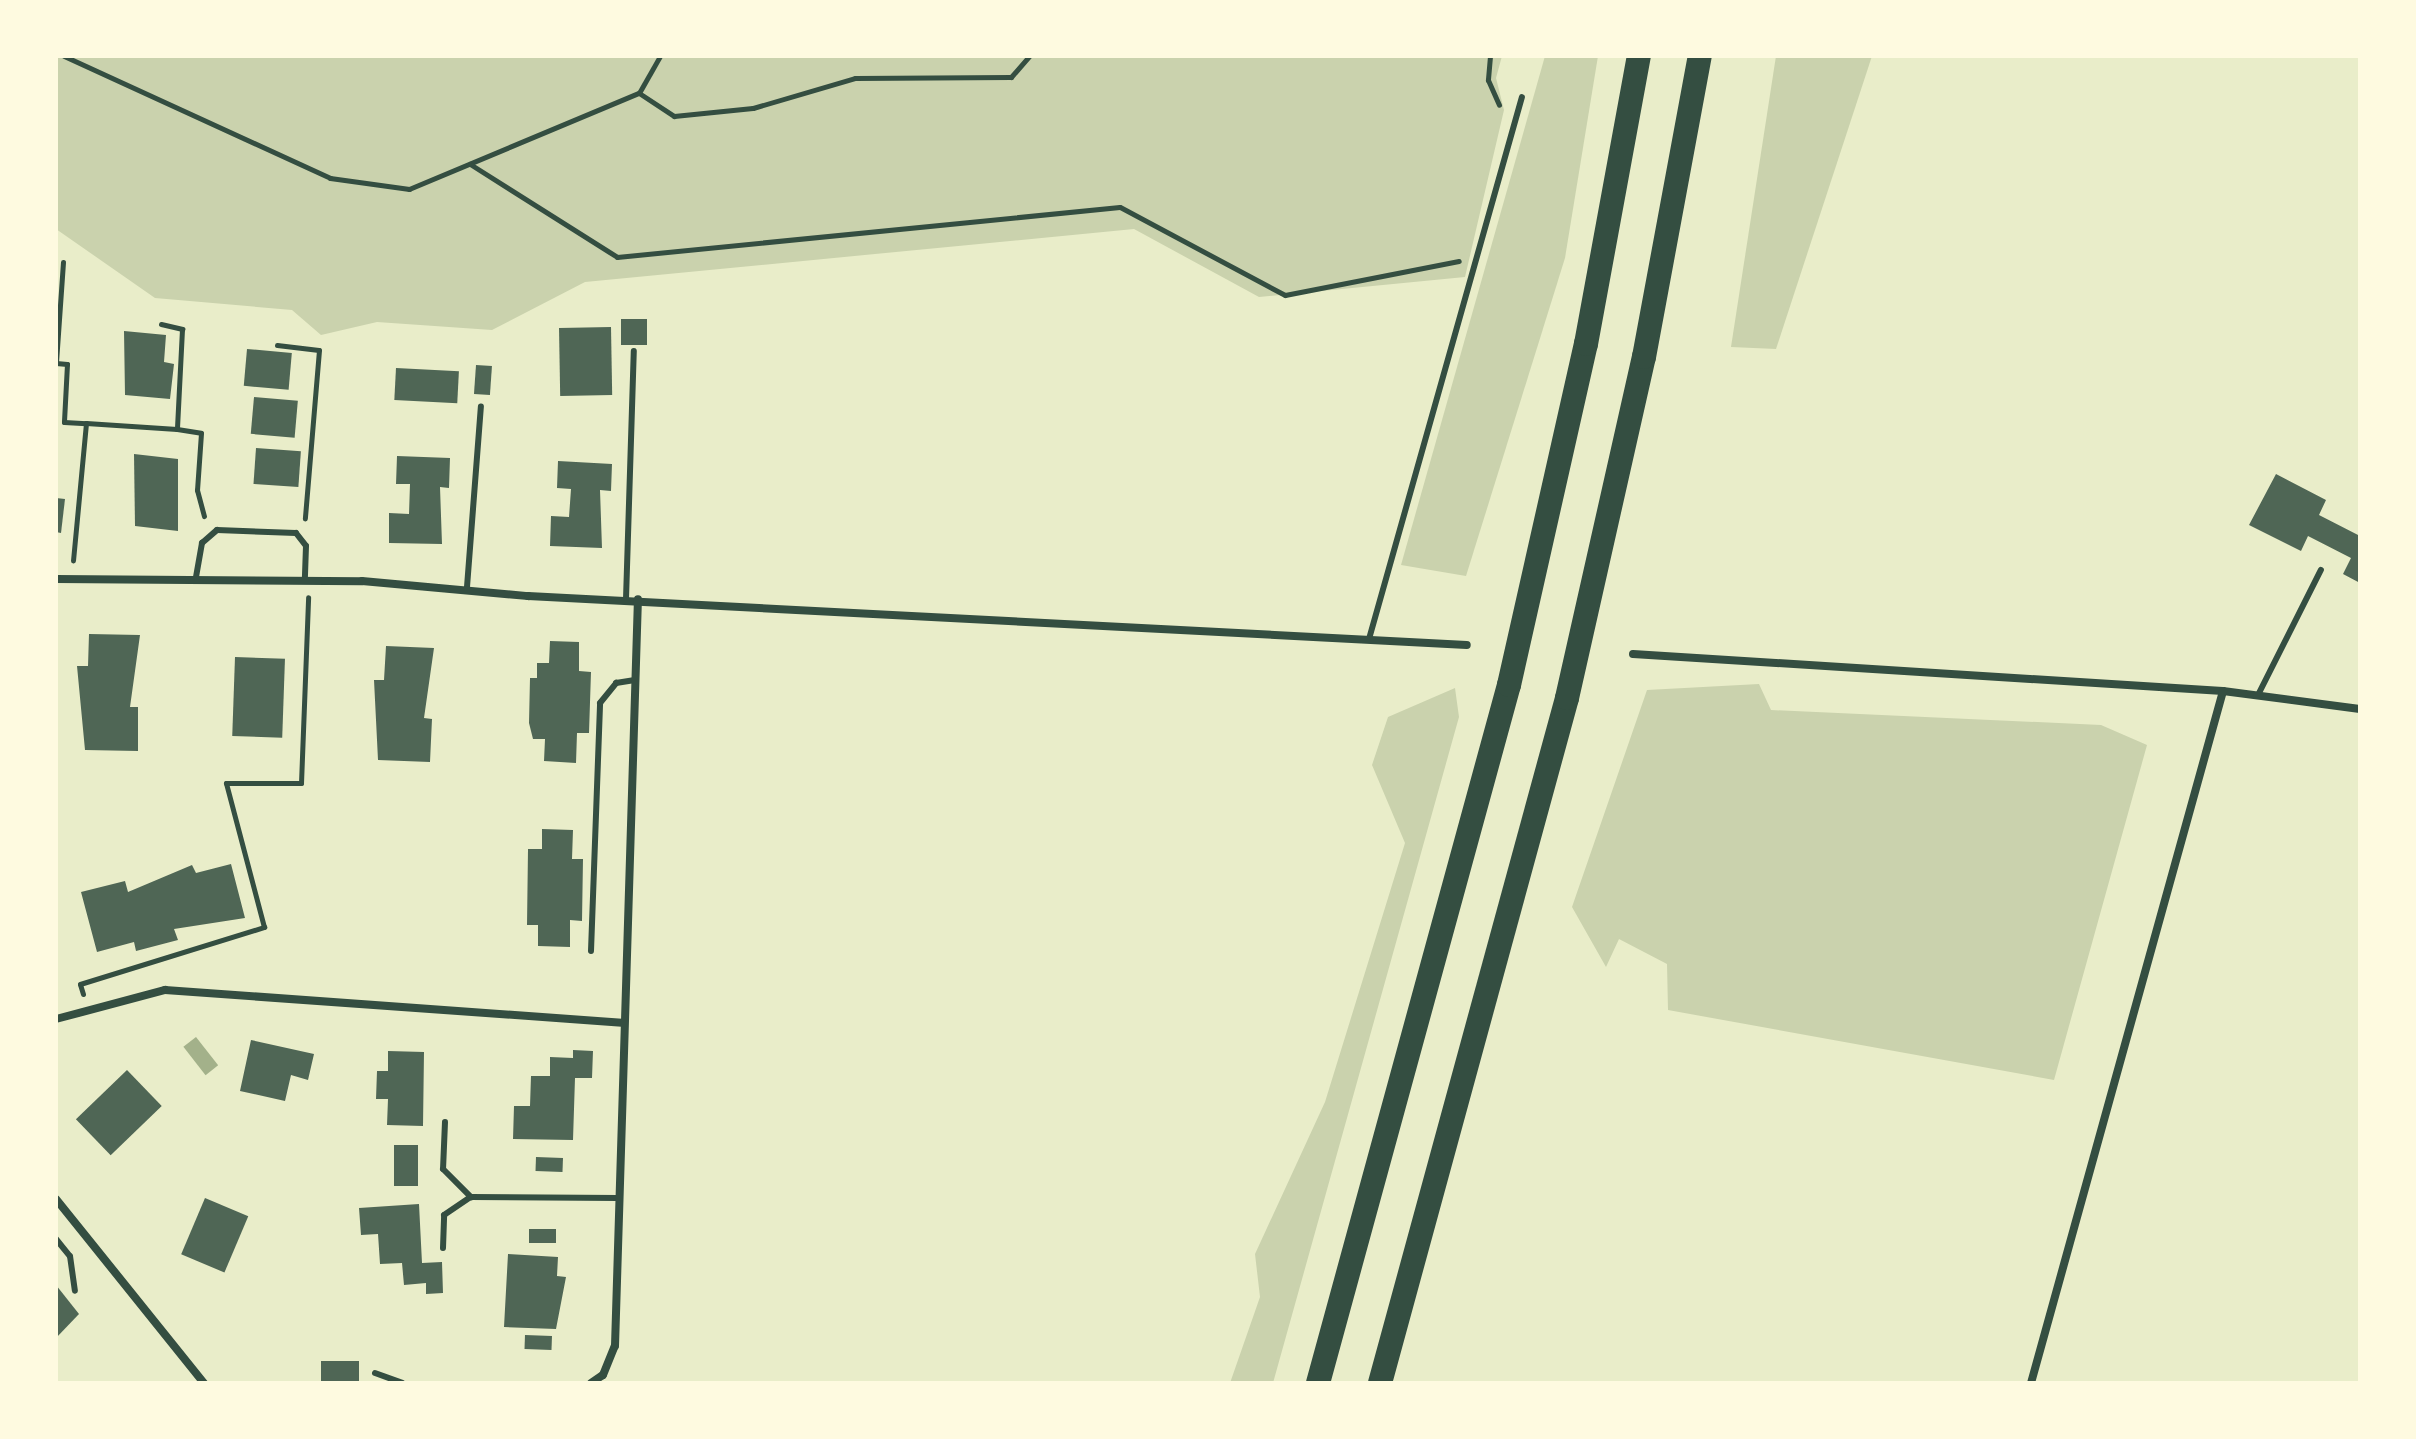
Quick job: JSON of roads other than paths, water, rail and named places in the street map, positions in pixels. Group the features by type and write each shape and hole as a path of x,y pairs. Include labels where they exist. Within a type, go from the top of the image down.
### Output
{"highway":[{"path":"1318,1383 1509,685 1586,344 1639,56"},
{"path":"1380,1383 1567,698 1644,357 1700,56"}],"street":[{"path":"56,579 196,577 467,587 626,599 1467,645"},
{"path":"591,1383 603,1375 615,1346 622,1023 638,599"},
{"path":"1633,654 2223,691 2360,709"},
{"path":"2031,1383 2223,691"},
{"path":"56,1019 165,990 622,1023"},
{"path":"56,1199 204,1383"}],"lane":[{"path":"1369,639 1522,97"},
{"path":"626,599 634,351"},
{"path":"467,587 481,407"},
{"path":"196,577 210,536 217,530 301,537 307,580"},
{"path":"2258,695 2321,570"},
{"path":"591,951 600,703 616,683 635,680"},
{"path":"445,1122 443,1169 471,1197"},
{"path":"443,1248 444,1215 471,1197 618,1198"},
{"path":"56,1239 70,1256 75,1291"},
{"path":"375,1373 402,1383"}]}
